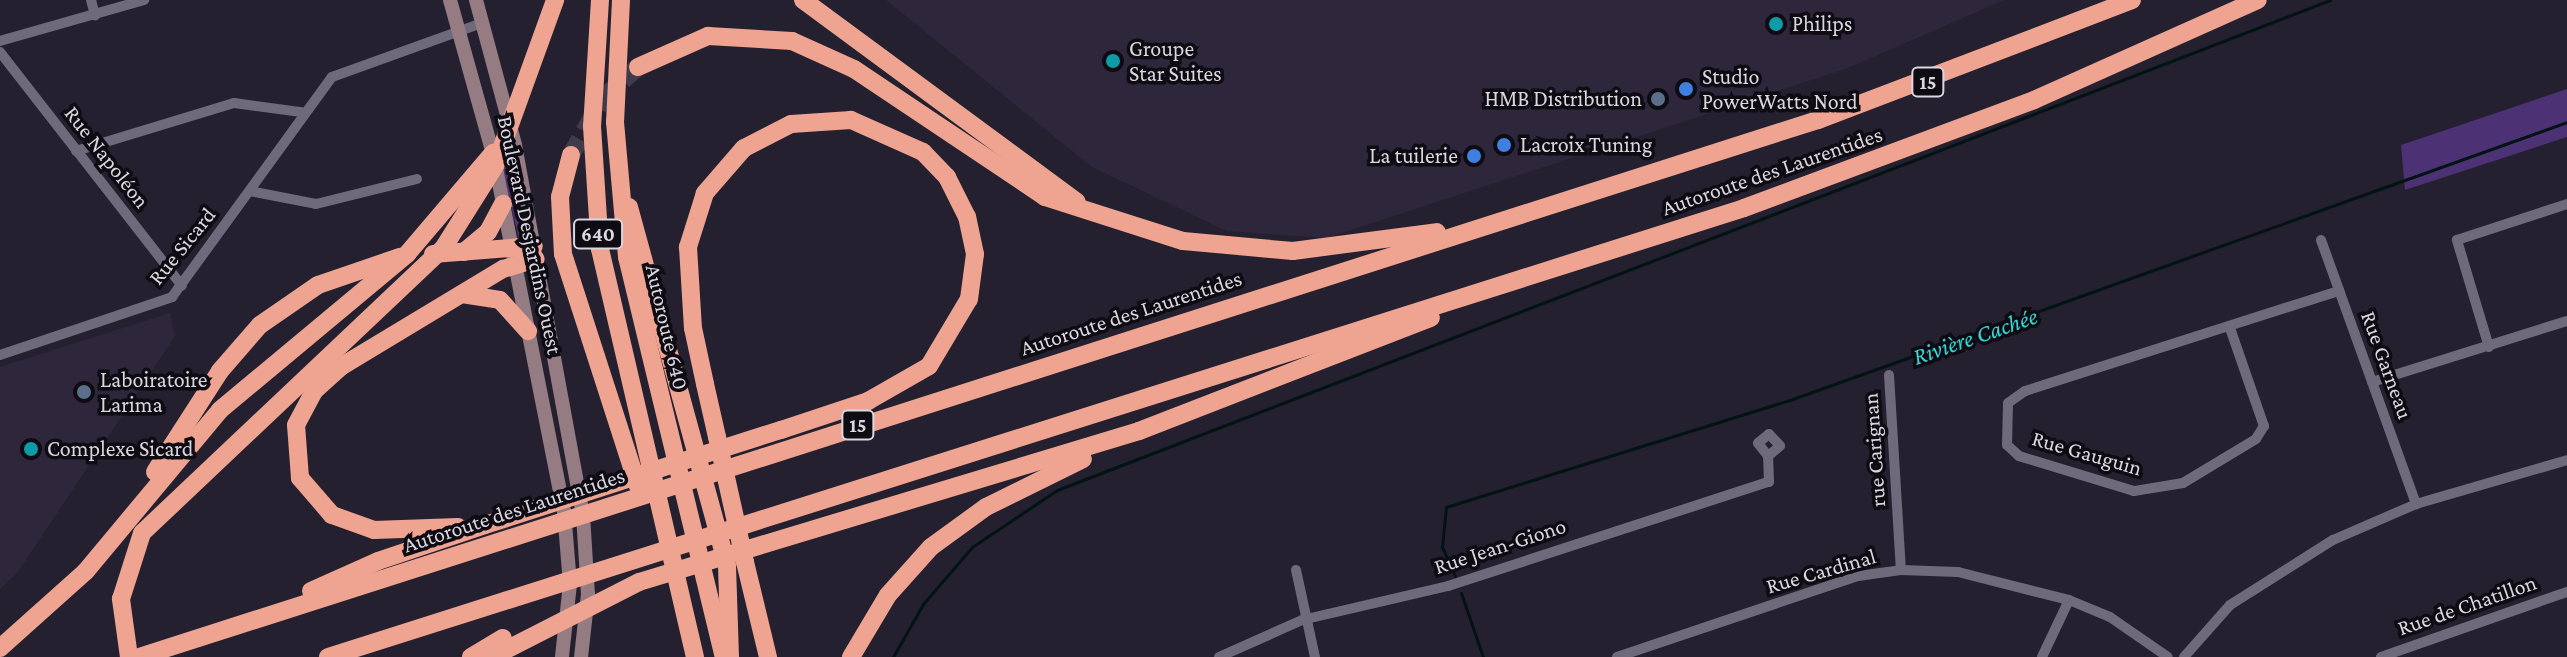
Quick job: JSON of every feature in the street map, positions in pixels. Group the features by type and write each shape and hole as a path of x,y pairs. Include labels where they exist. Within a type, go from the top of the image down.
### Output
{"highway":[{"path":"129,657 122,627 128,564 154,516 417,275 452,236 473,191 507,136 555,0"},
{"name":"640","path":"600,0 592,116 597,228 638,465"},
{"name":"Autoroute 640","path":"621,0 616,158 630,276 724,657"},
{"path":"803,0 850,28"},
{"path":"821,0 850,28 1006,153 1103,218"},
{"name":"Autoroute des Laurentides","path":"139,657 1885,97 2132,0"},
{"name":"Autoroute des Laurentides","path":"328,657 1505,285 1869,164 2258,0"},
{"path":"638,67 708,36 792,41 854,69 1034,191 1103,218 1183,241 1271,251 1492,224"},
{"path":"224,629 378,561 485,525 868,401 929,366 966,311 975,254 959,196 914,145 863,122 804,121 752,142 709,185 692,225 687,270 717,437 745,562 768,657"},
{"path":"571,155 560,197 561,243 675,578 695,657"},
{"path":"616,158 732,590 730,657"},
{"path":"0,648 71,587 233,397 381,276 473,191"},
{"path":"464,252 488,232 503,204"},
{"path":"133,514 208,387 271,316 364,266 464,252 513,257 535,253"},
{"path":"485,525 398,531 354,525 315,501 294,457 299,417 322,383 462,294 513,257"},
{"path":"492,657 639,582 1139,431 1365,349 1505,285"},
{"path":"462,294 500,300 528,331"},
{"path":"851,657 888,595 950,532 1139,431"},
{"path":"471,657 640,558"}],"street":[{"path":"91,0 95,15"},
{"path":"0,41 144,0"},
{"name":"Boulevard Desjardins Ouest","path":"450,0 503,204 558,482 569,555 567,629 562,657"},
{"name":"Boulevard Desjardins Ouest","path":"476,0 535,253 576,476 587,549 587,620 581,657"},
{"name":"Rue Sicard","path":"0,355 157,307 182,286 250,191 301,112 332,77 482,23"},
{"name":"Rue Napoléon","path":"0,52 182,286"},
{"path":"76,151 234,103 301,112"},
{"path":"250,191 316,204 417,179"},
{"path":"2489,347 2457,240 2567,204"},
{"name":"Rue Garneau","path":"2321,240 2416,504"},
{"name":"Rue Gauguin","path":"2230,328 2264,426 2256,439 2183,483 2134,491 2019,456 2007,445 2008,403 2025,391 2339,291"},
{"path":"2372,382 2567,321"},
{"name":"rue Carignan","path":"1889,375 1901,570"},
{"name":"Rue Jean-Giono","path":"1219,657 1302,620 1448,586 1769,482 1768,456"},
{"path":"2184,657 2230,605 2276,572 2416,504 2567,460"},
{"path":"1296,570 1302,620 1315,657"},
{"name":"Rue Cardinal","path":"1617,657 1831,584 1901,570 1958,572 2069,600 2110,617 2168,657"},
{"name":"Rue de Chatillon","path":"2381,657 2566,596"},
{"path":"2042,657 2069,600"}],"shaded area":[{"path":"886,0 2004,0 1848,68 1326,238 1227,231 1092,167"},
{"path":"2567,89 2567,137 2405,190 2401,145"},
{"path":"511,155 521,217 519,239 502,169"},
{"path":"170,313 175,336 17,573 0,589 0,367"}],"waterway":[{"path":"893,657 923,604 972,547 1057,490 2330,0"},
{"name":"Rivière Cachée","path":"1455,576 1442,547 1446,507 1787,401 2567,122"},
{"name":"Rivière Cachée","path":"1461,593 1483,657"}],"tunnel":[{"path":"571,155 603,98 638,67"}],"place":[{"name":"Philips","path":"1776,24"},
{"name":"Groupe Star Suites","path":"1113,61"},
{"name":"Studio PowerWatts Nord","path":"1686,89"},
{"name":"HMB Distribution","path":"1658,99"},
{"name":"Lacroix Tuning","path":"1504,145"},
{"name":"La tuilerie","path":"1474,156"},
{"name":"Laboiratoire Larima","path":"84,392"},
{"name":"Complexe Sicard","path":"31,449"}]}
